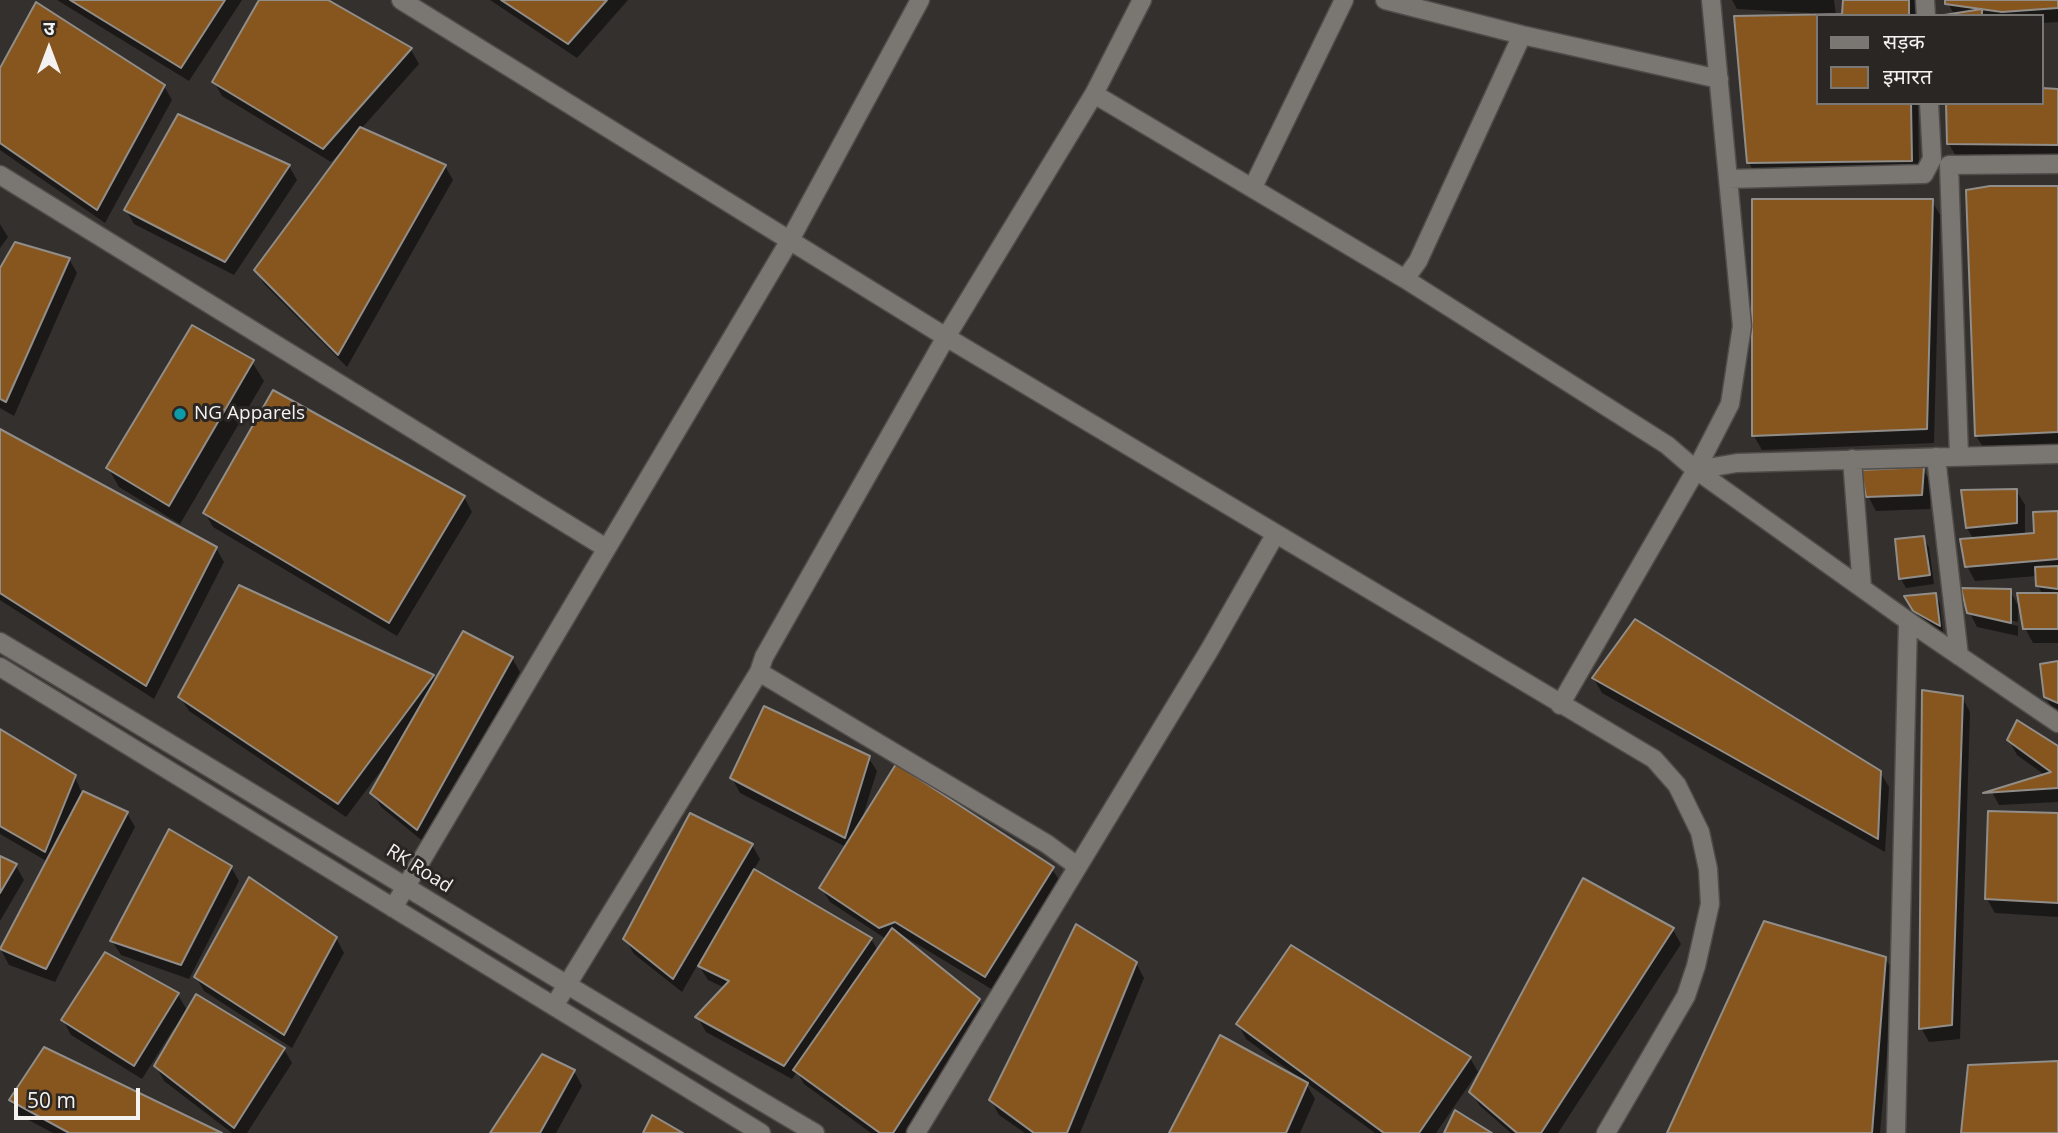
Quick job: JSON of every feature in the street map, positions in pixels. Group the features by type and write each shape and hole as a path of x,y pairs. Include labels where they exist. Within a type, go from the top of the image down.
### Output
{"street":[{"path":"401,0 946,337 1654,759 1677,785 1700,832 1708,869 1710,904 1696,966 1686,996 1606,1133"},
{"path":"393,908 790,240 920,0"},
{"path":"554,1006 759,672 764,657 946,337 1094,94 1142,0"},
{"path":"1253,187 1343,0"},
{"path":"1385,0 1522,35 1719,79"},
{"path":"1560,705 1696,470 1730,404 1742,326 1711,0"},
{"path":"1405,279 1418,261 1522,35"},
{"path":"1094,94 1405,279 1667,444 1696,470 1908,621 2058,723"},
{"path":"1728,179 1924,174 1932,159 1929,105"},
{"path":"1959,456 1950,165 2058,164"},
{"path":"0,175 606,548"},
{"path":"1696,470 1737,463 2058,454"},
{"path":"1936,457 1959,656"},
{"path":"1852,459 1862,588"},
{"path":"916,1133 1210,649 1275,535"},
{"path":"1896,1133 1908,621"},
{"name":"RK Road","path":"0,642 230,778 566,985 815,1133"},
{"path":"0,667 761,1133"},
{"path":"759,672 1047,844 1077,866"}],"building":[{"path":"70,0 225,0 181,68"},
{"path":"259,0 328,0 412,48 323,149 212,82"},
{"path":"501,0 607,0 568,44"},
{"path":"1843,0 1909,0 1909,14 1842,14"},
{"path":"1945,0 2058,0 2058,8 2002,12 1945,4"},
{"path":"36,2 165,85 97,210 0,143 0,68"},
{"path":"1982,9 1982,14 1950,14"},
{"path":"1816,14 1816,105 1911,105 1912,161 1747,163 1734,16"},
{"path":"2044,88 2058,89 2058,145 1947,144 1946,105 2044,105"},
{"path":"178,114 290,165 225,262 124,210"},
{"path":"360,127 446,165 338,355 254,270"},
{"path":"1990,186 2058,186 2058,432 1975,436 1966,190"},
{"path":"1752,199 1933,199 1927,429 1752,436"},
{"path":"15,242 70,258 6,402 0,399 0,268"},
{"name":"NG Apparels","path":"192,325 254,360 169,506 106,468"},
{"path":"273,390 465,496 389,623 203,513"},
{"path":"0,429 217,547 146,686 0,593"},
{"path":"1924,467 1922,495 1866,497 1861,470"},
{"path":"2017,489 2017,523 1966,528 1961,490"},
{"path":"2058,511 2058,559 1965,567 1960,539 2034,533 2033,512"},
{"path":"1924,536 1930,575 1899,579 1895,539"},
{"path":"2058,566 2058,589 2036,586 2035,567"},
{"path":"239,585 434,675 338,804 178,697"},
{"path":"1961,588 2011,589 2011,623 1967,613"},
{"path":"1936,593 1940,626 1913,611 1904,596"},
{"path":"2017,593 2058,593 2058,629 2023,629"},
{"path":"1635,619 1881,771 1878,839 1592,678"},
{"path":"463,631 513,657 417,830 370,793"},
{"path":"2058,661 2058,703 2044,697 2040,664"},
{"path":"1922,690 1963,696 1952,1025 1919,1029"},
{"path":"764,706 870,756 845,838 730,778"},
{"path":"2017,720 2058,746 2058,788 1983,793 2051,772 2007,740"},
{"path":"0,729 76,775 45,852 0,826"},
{"path":"896,764 1054,867 985,977 895,922 879,928 819,888"},
{"path":"83,791 128,812 46,969 0,949"},
{"path":"1988,811 2058,813 2058,903 1985,899"},
{"path":"690,813 753,844 673,979 623,939"},
{"path":"169,829 232,866 181,965 110,941"},
{"path":"0,856 17,864 0,893"},
{"path":"754,869 872,938 784,1066 695,1017 729,981 698,966"},
{"path":"249,877 337,937 284,1035 194,977"},
{"path":"1583,878 1674,928 1541,1133 1517,1133 1469,1092"},
{"path":"1764,921 1886,957 1872,1133 1667,1133"},
{"path":"1076,924 1137,962 1067,1133 1034,1133 989,1100"},
{"path":"892,928 980,999 893,1133 880,1133 793,1070"},
{"path":"1291,945 1471,1057 1419,1133 1384,1133 1236,1024"},
{"path":"105,952 179,993 134,1066 61,1020"},
{"path":"196,994 285,1048 234,1128 154,1066"},
{"path":"1220,1035 1308,1083 1286,1133 1169,1133"},
{"path":"44,1047 222,1133 69,1133 9,1100"},
{"path":"542,1054 575,1070 540,1133 490,1133"},
{"path":"2058,1061 2058,1133 1961,1133 1968,1065"},
{"path":"1455,1110 1492,1133 1444,1133"},
{"path":"652,1115 683,1133 643,1133"}],"place":[{"name":"NG Apparels","path":"180,414"}]}
